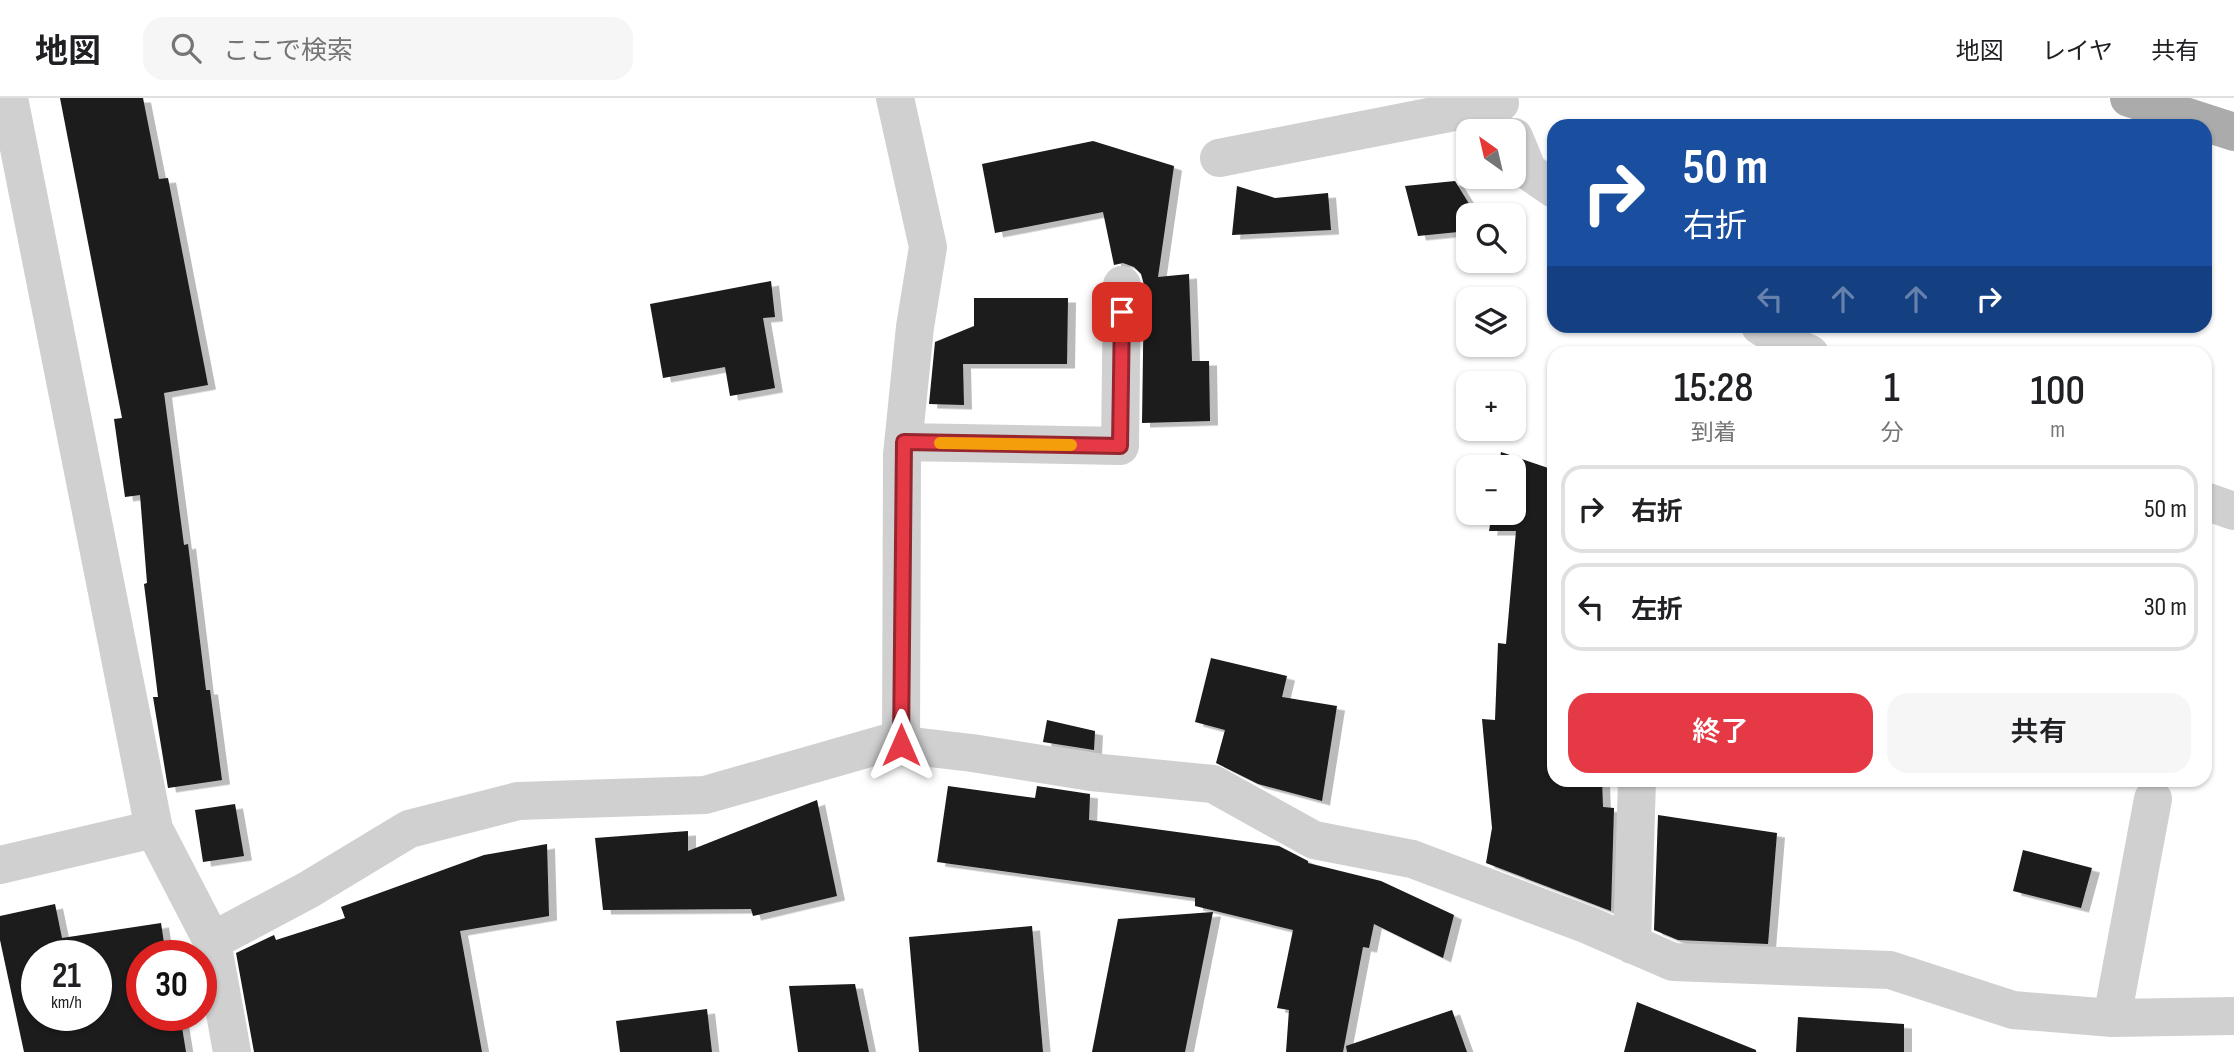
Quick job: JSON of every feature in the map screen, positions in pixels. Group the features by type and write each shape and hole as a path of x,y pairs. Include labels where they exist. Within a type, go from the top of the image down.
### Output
{"main road":[{"path":"2129,98 2194,119"},
{"path":"2212,125 2234,132"}],"street":[{"path":"9,98 153,829 211,940"},
{"path":"895,98 928,247 915,327 904,442 901,745"},
{"path":"1219,158 1506,117 1528,171 1547,184"},
{"path":"904,442 1120,446 1122,285"},
{"path":"1772,333 1793,346"},
{"path":"2212,503 2234,511"},
{"path":"214,940 308,890 409,829 518,802 705,795 887,743 1091,772 1213,785 1314,841 1412,859 1588,925 1673,962 1890,970 2013,1010 2112,1018 2234,1016"},
{"path":"1632,945 1637,787"},
{"path":"2112,1018 2153,799"},
{"path":"0,865 153,829"},
{"path":"217,969 232,1052"}],"building":[{"path":"60,98 143,98 159,179 168,178 208,385 164,393 184,545 188,544 206,690 210,690 222,780 168,788 153,697 158,697 144,584 147,583 140,495 125,497 114,419 122,418"},
{"path":"1093,141 1174,166 1158,277 1189,274 1192,361 1209,361 1210,421 1142,423 1144,285 1141,274 1134,267 1123,263 1114,265 1103,212 995,233 982,164"},
{"path":"1455,181 1456,189 1460,189 1469,203 1456,203 1456,232 1418,236 1405,186"},
{"path":"1237,186 1275,198 1328,193 1331,230 1232,235"},
{"path":"771,281 775,317 763,318 775,388 730,396 725,367 663,378 650,304"},
{"path":"974,298 1068,298 1067,364 963,364 964,405 929,404 935,342 974,326"},
{"path":"1526,460 1547,468 1547,787 1602,787 1603,807 1614,808 1611,911 1486,863 1492,828 1482,719 1495,720 1498,643 1506,644 1516,531 1489,531 1490,525 1526,525"},
{"path":"1211,658 1287,676 1282,697 1337,706 1322,801 1258,784 1216,763 1225,730 1195,722"},
{"path":"1047,720 1095,731 1094,750 1043,742"},
{"path":"948,786 1035,798 1037,786 1090,794 1089,820 1279,846 1308,863 1381,881 1454,915 1443,958 1374,924 1369,948 1363,947 1343,1052 1286,1052 1289,1010 1277,1008 1293,930 1195,906 1195,898 937,862"},
{"path":"817,800 837,896 753,916 751,909 603,910 595,838 688,831 688,851"},
{"path":"235,804 244,856 203,862 195,810"},
{"path":"1658,815 1777,833 1768,944 1678,940 1654,930"},
{"path":"547,844 549,916 460,931 482,1052 254,1052 236,953 274,935 276,940 345,918 341,907 484,855"},
{"path":"2023,850 2092,868 2081,908 2013,891"},
{"path":"55,904 62,938 161,923 164,940 126,940 126,1031 183,1031 186,1052 24,1052 0,940 0,916"},
{"path":"1213,912 1185,1052 1092,1052 1118,919"},
{"path":"1032,926 1043,1052 919,1052 909,937"},
{"path":"855,984 869,1052 798,1052 789,986"},
{"path":"1637,1002 1756,1050 1756,1052 1624,1052"},
{"path":"707,1009 712,1052 620,1052 616,1021"},
{"path":"1452,1010 1467,1052 1347,1052 1346,1046"},
{"path":"1798,1017 1904,1024 1904,1052 1796,1052"}],"slow traffic":[{"path":"940,443 1071,445"}],"route":[{"path":"901,745 904,442 1120,446 1122,312"}]}
